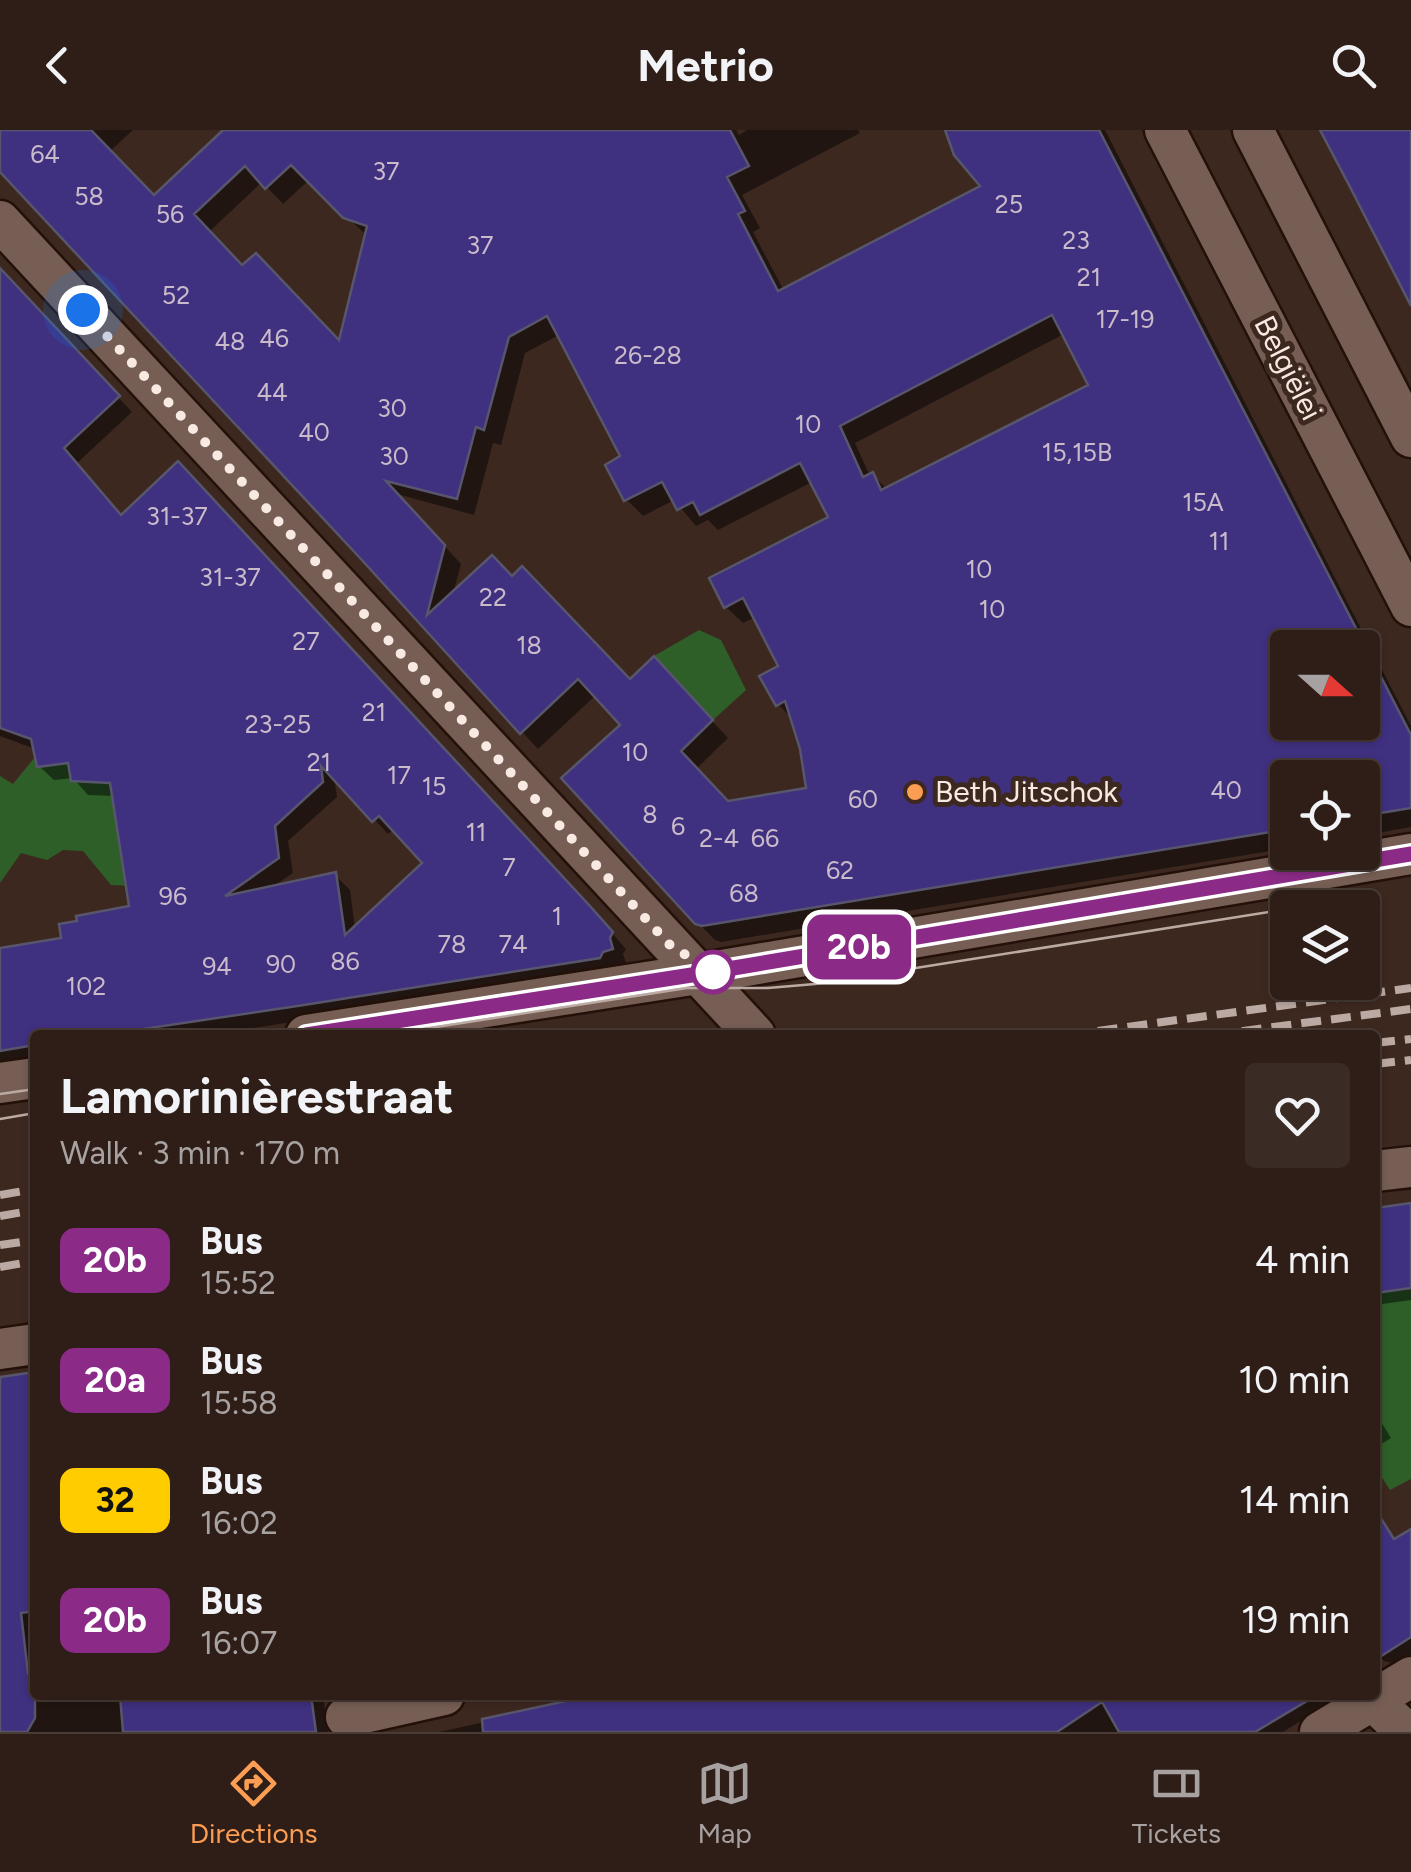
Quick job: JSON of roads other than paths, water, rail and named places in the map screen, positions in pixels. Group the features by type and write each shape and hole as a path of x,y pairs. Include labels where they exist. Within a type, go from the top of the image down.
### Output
{"street":[{"name":"Belgiëlei","path":"1165,130 1411,606"},
{"path":"1253,130 1411,437"},
{"path":"0,221 750,1030"},
{"path":"338,1030 1411,854"},
{"path":"0,1083 30,1079"},
{"path":"1380,1171 1411,1167"},
{"path":"0,1349 30,1345"},
{"path":"1380,1692 1411,1677"},
{"path":"346,1715 420,1700"},
{"path":"1320,1732 1366,1700"},
{"path":"1371,1700 1406,1732"}],"tram line":[{"path":"417,1030 687,988 815,984 1270,912"},
{"path":"0,1094 30,1090"},
{"path":"0,1119 30,1114"}],"railway":[{"path":"1104,1030 1411,988"},
{"path":"1250,1030 1411,1009"},
{"path":"1380,1042 1411,1039"},
{"path":"1380,1063 1411,1060"},
{"path":"0,1195 30,1190"},
{"path":"0,1216 30,1211"},
{"path":"0,1245 30,1241"},
{"path":"0,1267 30,1262"}],"place":[{"name":"Beth Jitschok","path":"915,792"}]}
